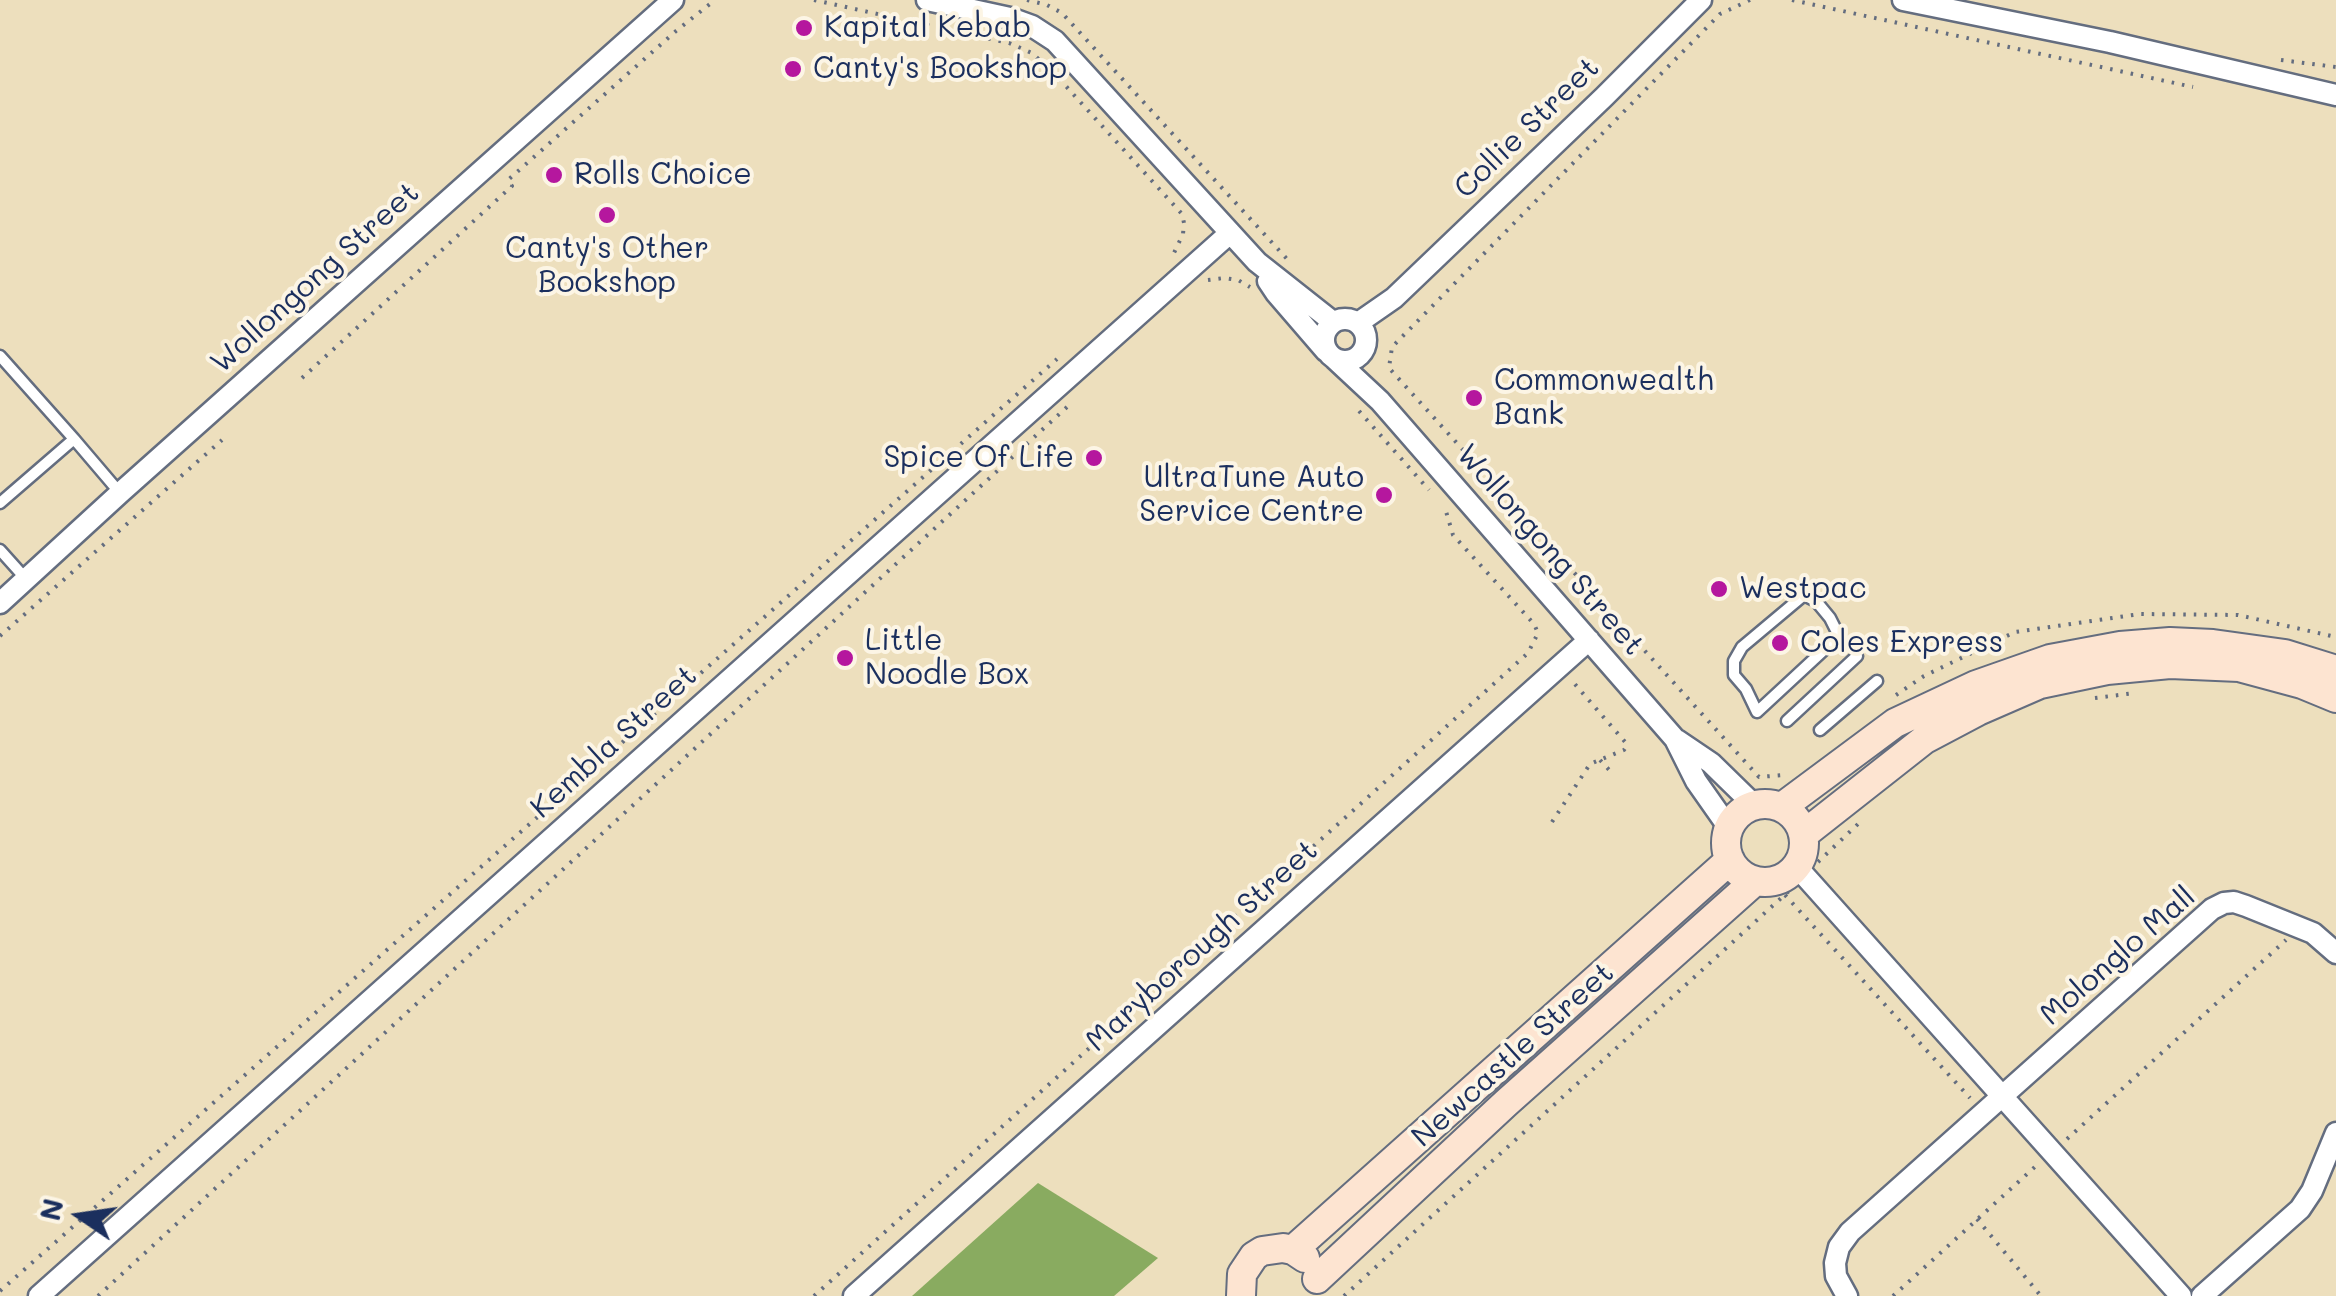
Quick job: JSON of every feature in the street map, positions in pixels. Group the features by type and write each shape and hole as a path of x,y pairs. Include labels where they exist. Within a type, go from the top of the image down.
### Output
{"main road":[{"path":"1768,806 1792,814 1799,824 1803,835 1801,871 1771,882 1755,881 1740,874 1726,850 1728,828 1738,813 1768,806 1895,723 1976,685 2050,659 2120,646 2170,642 2244,646 2336,670"},
{"path":"1803,835 1925,739 2040,684 2107,670 2170,664 2239,667 2336,698"},
{"name":"Newcastle Street","path":"1294,1250 1730,860"},
{"name":"Newcastle Street","path":"1317,1288 1506,1104 1755,881"},
{"path":"1240,1295 1242,1274 1254,1256 1273,1248 1294,1250 1309,1262 1317,1288"}],"street":[{"name":"Wollongong Street","path":"0,603 673,0"},
{"name":"Wollongong Street","path":"927,0 1010,18 1032,26 1055,42 1257,262 1333,322"},
{"name":"Collie Street","path":"1361,338 1394,298 1701,0"},
{"path":"1903,0 2336,94"},
{"name":"Kembla Street","path":"38,1296 1230,233"},
{"name":"Wollongong Street","path":"1257,262 1276,293 1331,355 1380,401 1675,738 1768,806"},
{"path":"1346,319 1361,338 1351,360 1331,355 1324,334 1333,322 1346,319"},
{"name":"Wollongong Street","path":"1361,338 1380,401"},
{"name":"Maryborough Street","path":"854,1296 1589,640"},
{"name":"Wollongong Street","path":"1675,738 1696,780 1728,828"},
{"path":"1801,871 2181,1296"},
{"name":"Molonglo Mall","path":"1846,1296 1836,1276 1835,1263 1839,1246 1850,1232 2212,909 2234,902 2314,933 2336,954"},
{"path":"2202,1296 2300,1208 2312,1190 2336,1133"}],"lane":[{"path":"0,356 120,493"},
{"path":"0,503 74,439"},
{"path":"0,550 26,580"},
{"path":"1804,595 1816,601 1838,634 1757,712 1734,675 1734,661 1742,648 1804,595"},
{"path":"1787,721 1857,656"},
{"path":"1820,730 1877,681"}],"path":[{"path":"302,378 512,186 508,180 715,0"},
{"path":"814,0 1010,43 1032,53 1054,72 1182,214 1183,234 1172,257"},
{"path":"1750,0 1720,14 1392,348 1389,368 1759,776 1796,775"},
{"path":"1792,0 2193,87"},
{"path":"1203,283 1212,279 1238,280 1254,291"},
{"path":"0,1291 1056,359"},
{"path":"98,1296 1076,399"},
{"path":"1357,408 1434,495"},
{"path":"0,636 222,440"},
{"path":"814,1296 1528,652 1538,633 1534,624 1453,535 1446,510"},
{"path":"1892,698 1924,676 2015,632 2140,614 2238,615 2336,638"},
{"path":"1552,822 1590,764 1624,750 1626,744 1573,682"},
{"path":"2090,699 2145,692"},
{"path":"1600,760 1612,773"},
{"path":"1344,1296 1784,895 1801,871 1865,817"},
{"path":"1784,895 1984,1114"},
{"path":"1892,1296 2300,928"},
{"path":"1978,1219 2042,1296"}],"green space":[{"path":"1038,1183 1158,1258 1114,1296 912,1296"}],"place":[{"name":"Kapital Kebab","path":"804,28"},
{"name":"Canty's Bookshop","path":"793,69"},
{"name":"Rolls Choice","path":"554,175"},
{"name":"Canty's Other Bookshop","path":"607,215"},
{"name":"Commonwealth Bank","path":"1474,398"},
{"name":"Spice Of Life","path":"1094,458"},
{"name":"UltraTune Auto Service Centre","path":"1384,495"},
{"name":"Westpac","path":"1719,589"},
{"name":"Coles Express","path":"1780,643"},
{"name":"Little Noodle Box","path":"845,658"}]}
